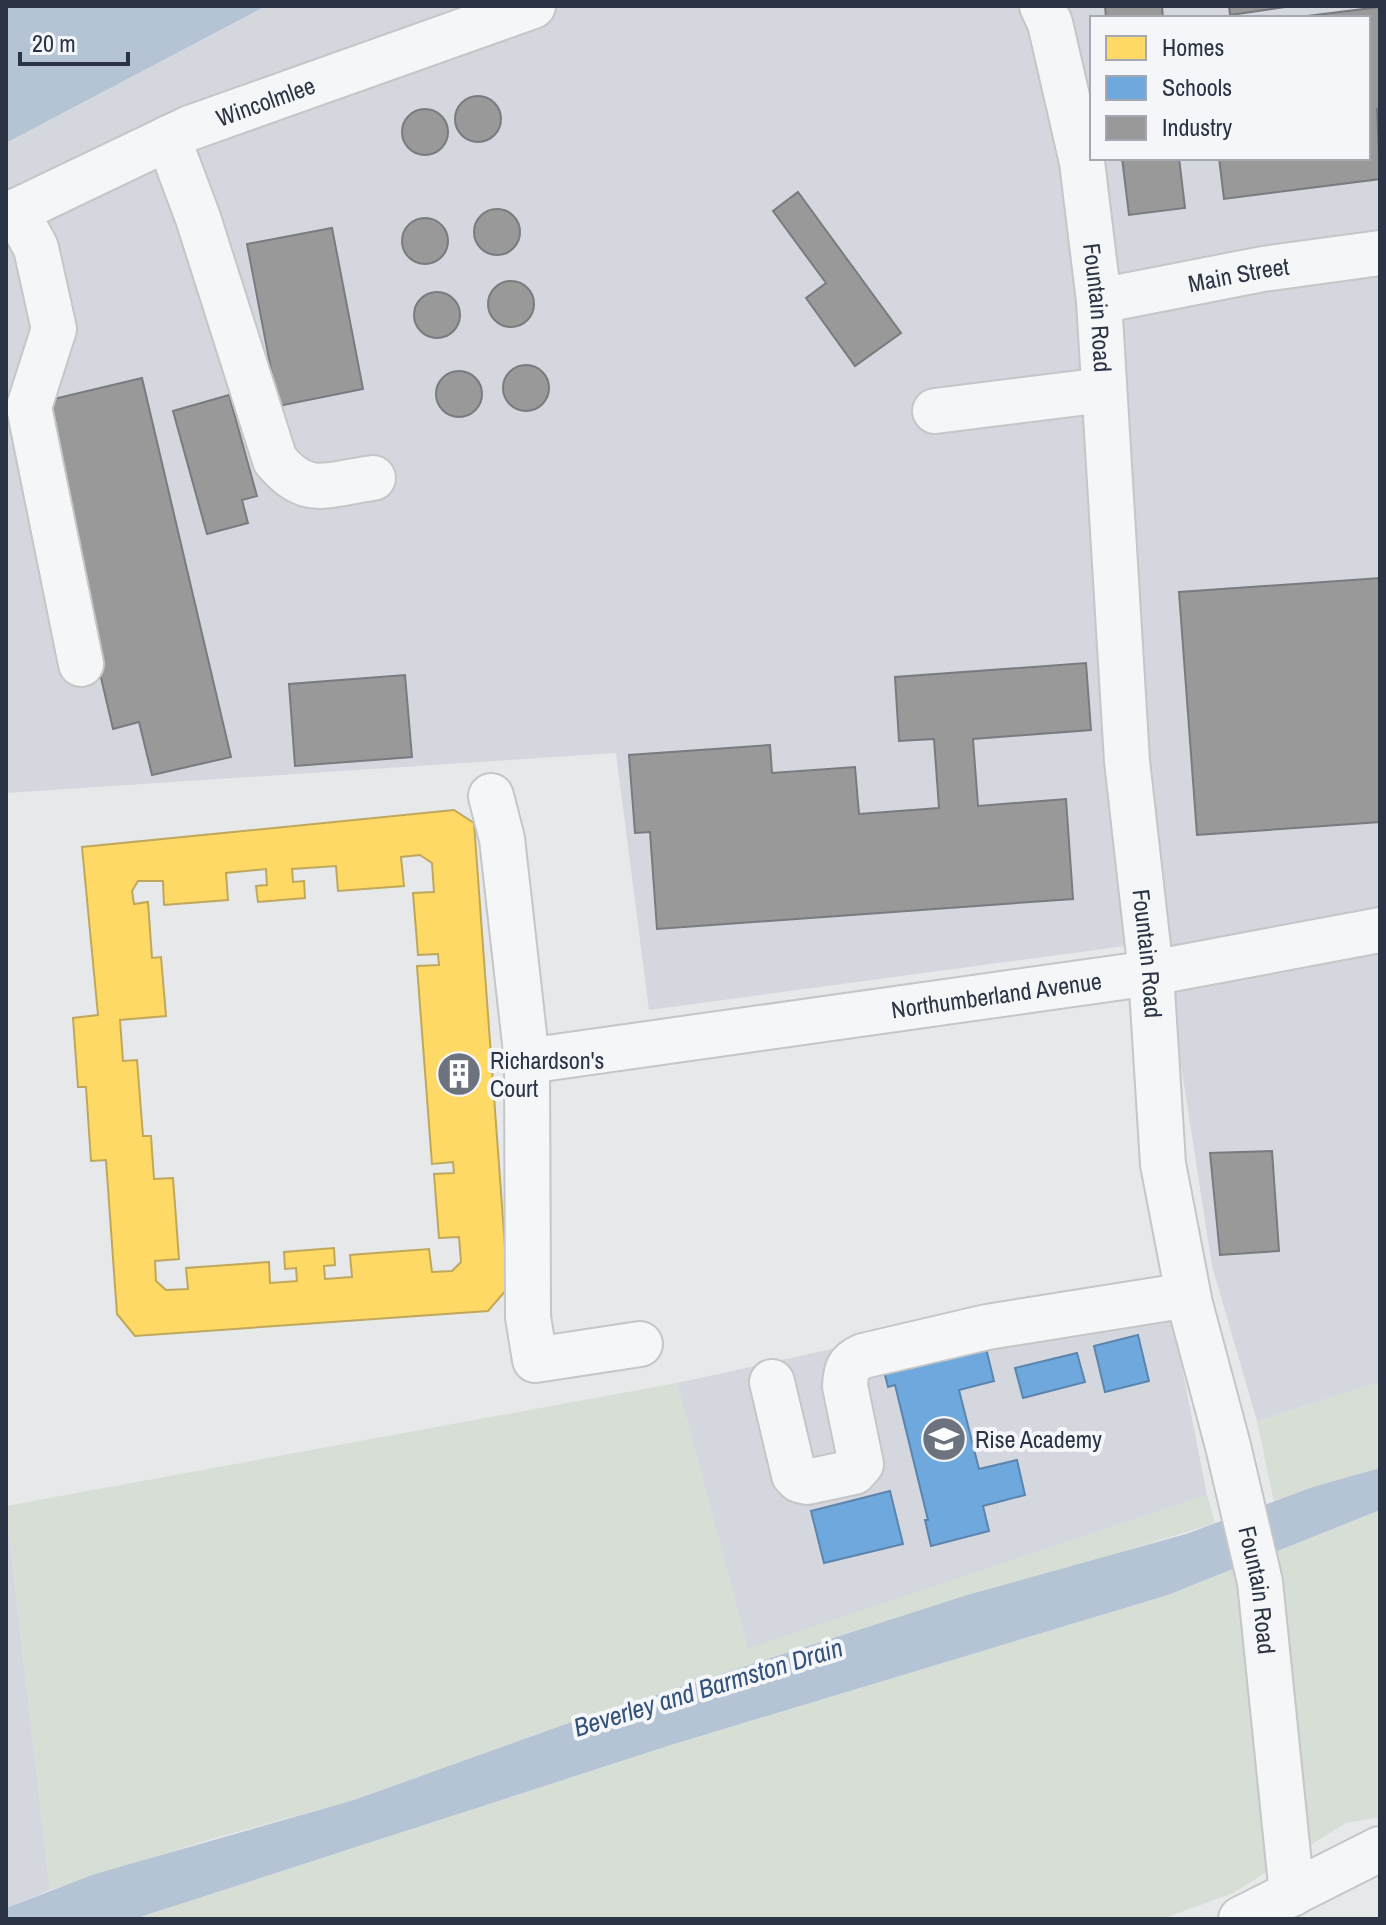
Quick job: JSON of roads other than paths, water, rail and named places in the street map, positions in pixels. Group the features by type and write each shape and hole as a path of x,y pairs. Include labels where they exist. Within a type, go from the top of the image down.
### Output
{"street":[{"name":"Wincolmlee","path":"11,213 190,128 533,6"},
{"name":"Fountain Road","path":"1042,6 1050,23 1082,162 1099,301 1127,761 1151,973 1163,1164 1188,1295 1260,1582 1292,1894"},
{"path":"168,138 198,218 275,460 290,478 307,487 373,478"},
{"path":"11,213 36,248 54,329 29,407 81,664"},
{"name":"Main Street","path":"1099,301 1263,269 1380,253"},
{"path":"935,411 1104,390"},
{"path":"491,796 502,839 527,1061 528,1317 535,1360 640,1344"},
{"name":"Northumberland Avenue","path":"527,1061 1151,973 1380,930"},
{"path":"772,1382 794,1475 807,1482 854,1472 861,1464 845,1386 846,1373 853,1360 987,1327 1188,1295"},
{"path":"1241,1919 1380,1849"}],"water":[{"path":"6,6 266,6 6,143"},
{"name":"Beverley and Barmston Drain","path":"1380,1468 1380,1510 1168,1595 674,1744 134,1919 6,1919 6,1908 95,1874 354,1800 566,1724 964,1596 1186,1534 1313,1487"}],"place":[{"name":"Richardson's Court","path":"459,1074"},
{"name":"Rise Academy","path":"944,1439"}]}
